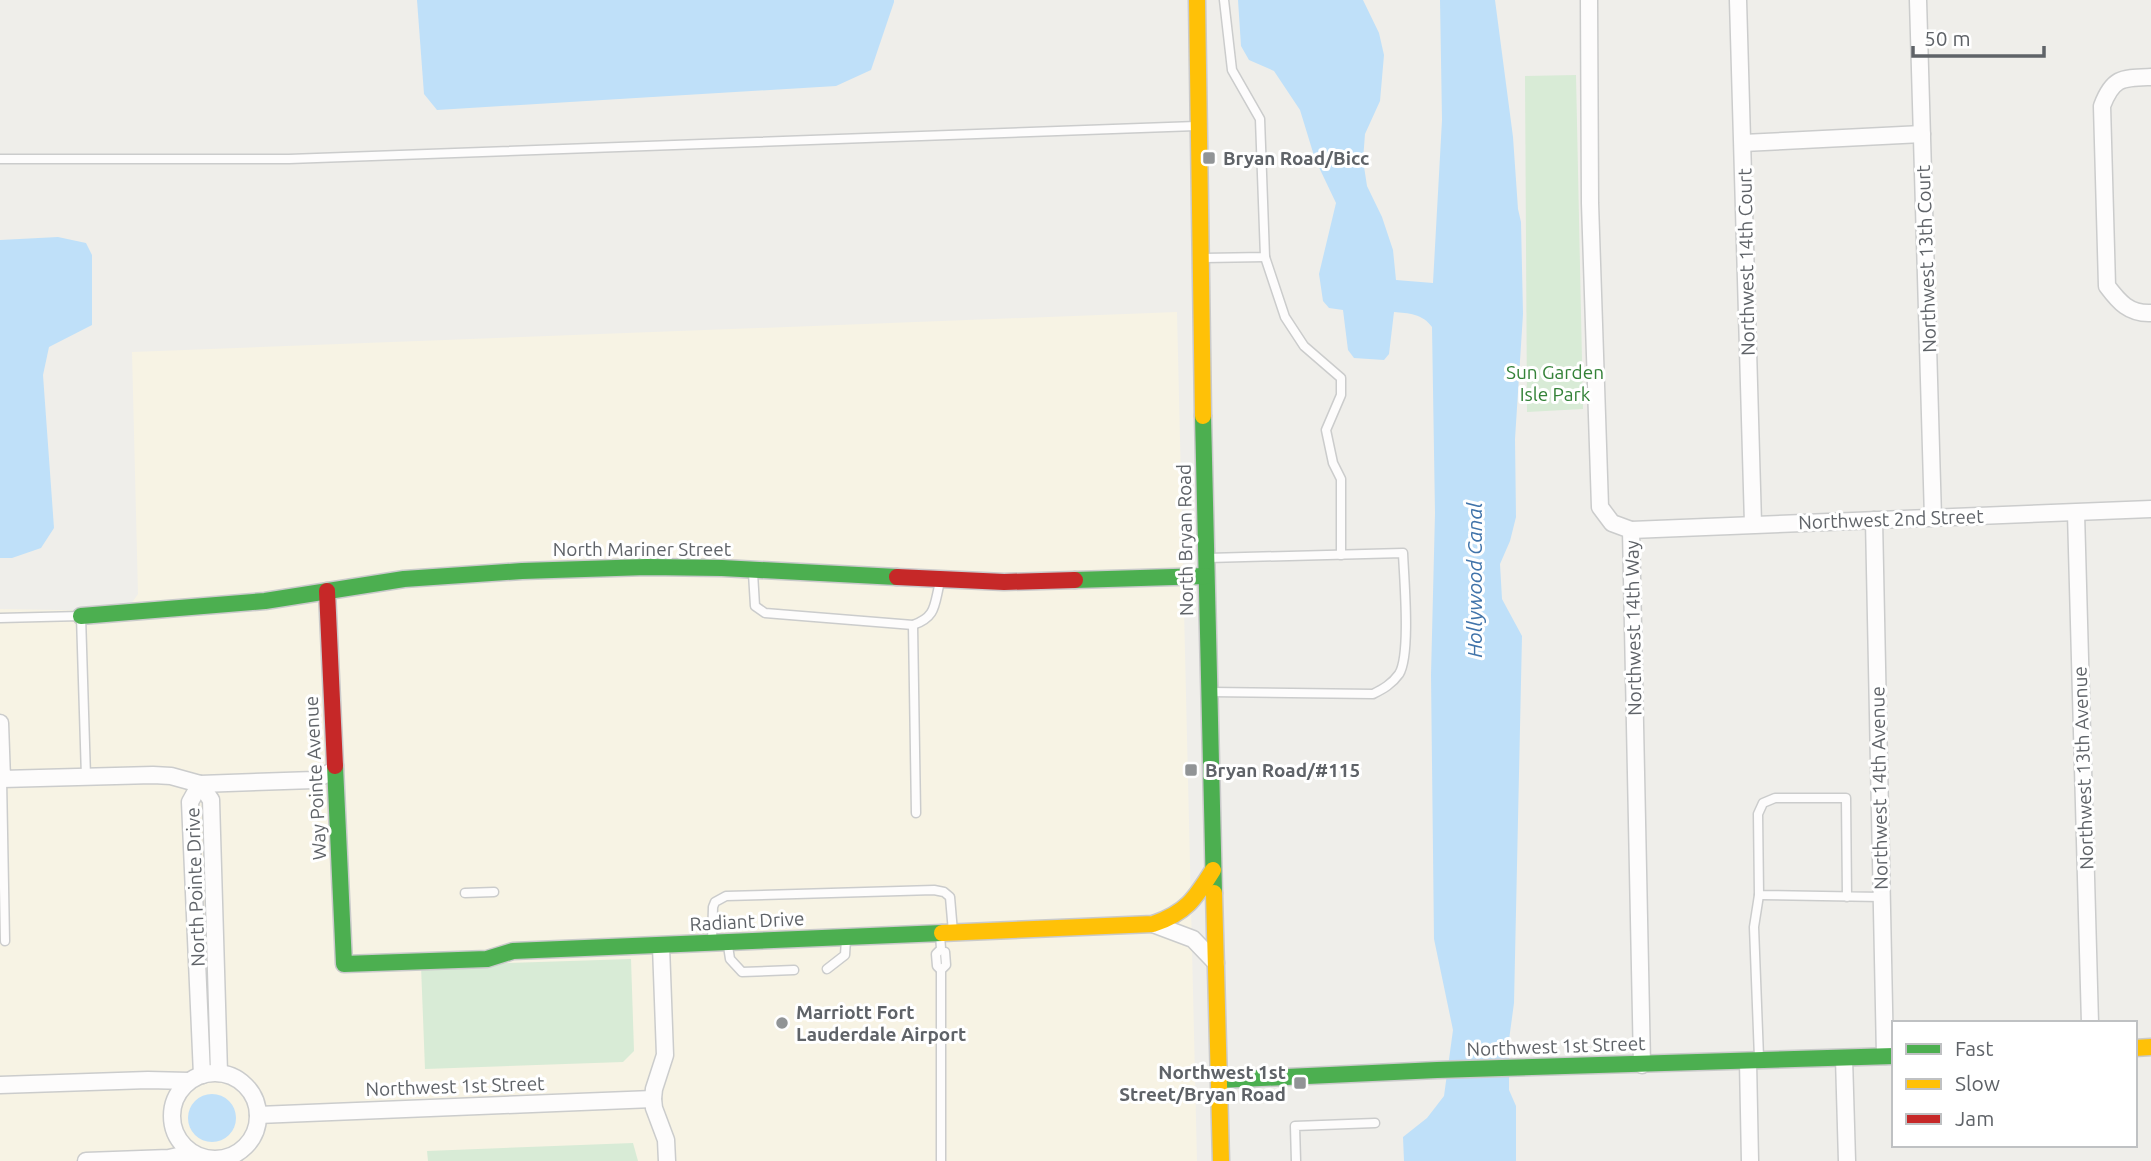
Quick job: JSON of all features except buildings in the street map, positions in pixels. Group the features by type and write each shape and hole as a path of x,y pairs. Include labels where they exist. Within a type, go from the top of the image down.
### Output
{"street":[{"name":"North Bryan Road","path":"1197,0 1205,558 1221,1161"},
{"name":"Northwest 14th Way","path":"1589,0 1590,203 1600,507 1612,523 1631,530 1642,1065"},
{"name":"Northwest 14th Court","path":"1738,0 1753,524"},
{"name":"Northwest 13th Court","path":"1918,0 1933,518"},
{"path":"2151,77 2125,78 2109,88 2102,106 2108,286 2121,305 2141,314 2151,313"},
{"path":"1743,143 1923,134"},
{"name":"Northwest 2nd Street","path":"1631,530 2151,509"},
{"name":"Northwest 13th Avenue","path":"2076,513 2090,1021"},
{"name":"Northwest 14th Avenue","path":"1874,520 1881,897 1889,1056"},
{"name":"North Mariner Street","path":"81,616 265,601 404,579 522,571 647,567 1004,582 1206,576"},
{"name":"Way Pointe Avenue","path":"327,591 344,964"},
{"path":"0,723 2,779 171,776 200,784 314,780 335,770"},
{"name":"North Pointe Drive","path":"196,1078 190,802 200,784 211,800 219,1073"},
{"name":"Radiant Drive","path":"344,964 487,959 513,951 846,937 945,942 1153,924 1174,918 1185,911 1213,870"},
{"name":"Radiant Drive","path":"1153,924 1193,939 1216,963"},
{"path":"661,946 665,1055 653,1089 653,1099 666,1140 667,1161"},
{"name":"Northwest 1st Street","path":"1219,1080 1437,1070 1889,1056"},
{"path":"1844,1058 1847,1161"},
{"path":"1750,1161 1753,1061"},
{"path":"0,1085 196,1078 219,1073 242,1083 256,1103 257,1127 253,1138 235,1155 223,1160 169,1158 86,1161"},
{"path":"196,1078 179,1091 173,1103 171,1117 177,1138 200,1158"},
{"name":"Northwest 1st Street","path":"258,1115 653,1099"}],"lane":[{"path":"1224,0 1232,70 1260,119 1265,257 1285,317 1304,346 1341,378 1341,395 1326,430 1332,463 1341,479 1341,555"},
{"path":"0,159 289,159 1199,126"},
{"path":"1201,258 1265,257"},
{"path":"1205,558 1403,553 1405,639 1401,672 1390,685 1373,694 1209,692"},
{"path":"752,570 755,606 765,614 913,625 927,620 933,612 940,579"},
{"path":"0,618 81,616 86,777"},
{"path":"913,625 916,813"},
{"path":"2,779 5,941"},
{"path":"1753,1061 1755,927 1759,895 1758,814 1763,803 1775,798 1846,798 1847,897"},
{"path":"794,970 741,972 720,943 713,907 715,902 726,896 934,890 944,892 950,897 945,942 936,954 937,966 942,970 941,1161"},
{"path":"465,893 494,892"},
{"path":"1759,895 1881,897"},
{"path":"827,969 845,955 846,937"},
{"path":"1296,1161 1295,1126 1375,1123"}],"shaded area":[{"path":"1177,312 1197,1161 0,1161 0,609 126,611 138,594 132,352"}],"green space":[{"name":"Sun Garden Isle Park","path":"1576,75 1583,409 1527,412 1525,76"},
{"path":"631,959 634,1051 623,1062 425,1069 421,966"},
{"path":"633,1143 638,1161 428,1161 427,1151"}],"water":[{"path":"417,0 894,2 871,70 836,86 437,110 424,94"},
{"name":"Hollywood Canal","path":"1238,0 1363,0 1379,33 1384,55 1380,101 1365,134 1363,160 1367,186 1382,217 1393,250 1396,280 1433,283 1442,120 1440,0 1495,0 1521,222 1523,314 1515,439 1516,517 1500,564 1502,599 1522,636 1514,1003 1509,1040 1509,1090 1516,1106 1516,1161 1404,1161 1403,1137 1427,1118 1444,1096 1453,1030 1434,939 1431,675 1435,513 1432,327 1420,317 1394,312 1389,354 1384,360 1354,358 1348,350 1343,310 1329,308 1323,301 1319,274 1336,203 1315,159 1300,110 1274,71 1249,60 1241,46"},
{"path":"58,237 86,243 92,255 92,325 49,347 43,375 54,528 41,548 12,558 0,558 0,240"},
{"path":"212,1094 229,1101 236,1118 229,1135 212,1142 195,1135 188,1118 195,1101"}],"traffic: fast":[{"path":"1203,416 1214,893"},
{"path":"81,616 265,601 404,579 522,571 647,567 722,568 897,577"},
{"path":"1075,580 1206,576"},
{"path":"335,766 344,964 487,959 513,951 942,933"},
{"path":"1219,1080 1437,1070 1892,1056"}],"traffic: slow":[{"path":"1197,0 1203,416"},
{"path":"942,933 1153,924 1174,915 1189,904 1213,870"},
{"path":"1214,893 1221,1161"},
{"path":"2137,1048 2151,1047"}],"traffic: jam":[{"path":"897,577 1004,582 1075,580"},
{"path":"327,591 335,766"}],"place":[{"name":"Bryan Road/Bicc","path":"1209,158"},
{"name":"Bryan Road/#115","path":"1191,770"},
{"name":"Marriott Fort Lauderdale Airport","path":"782,1023"},
{"name":"Northwest 1st Street/Bryan Road","path":"1300,1083"}]}
